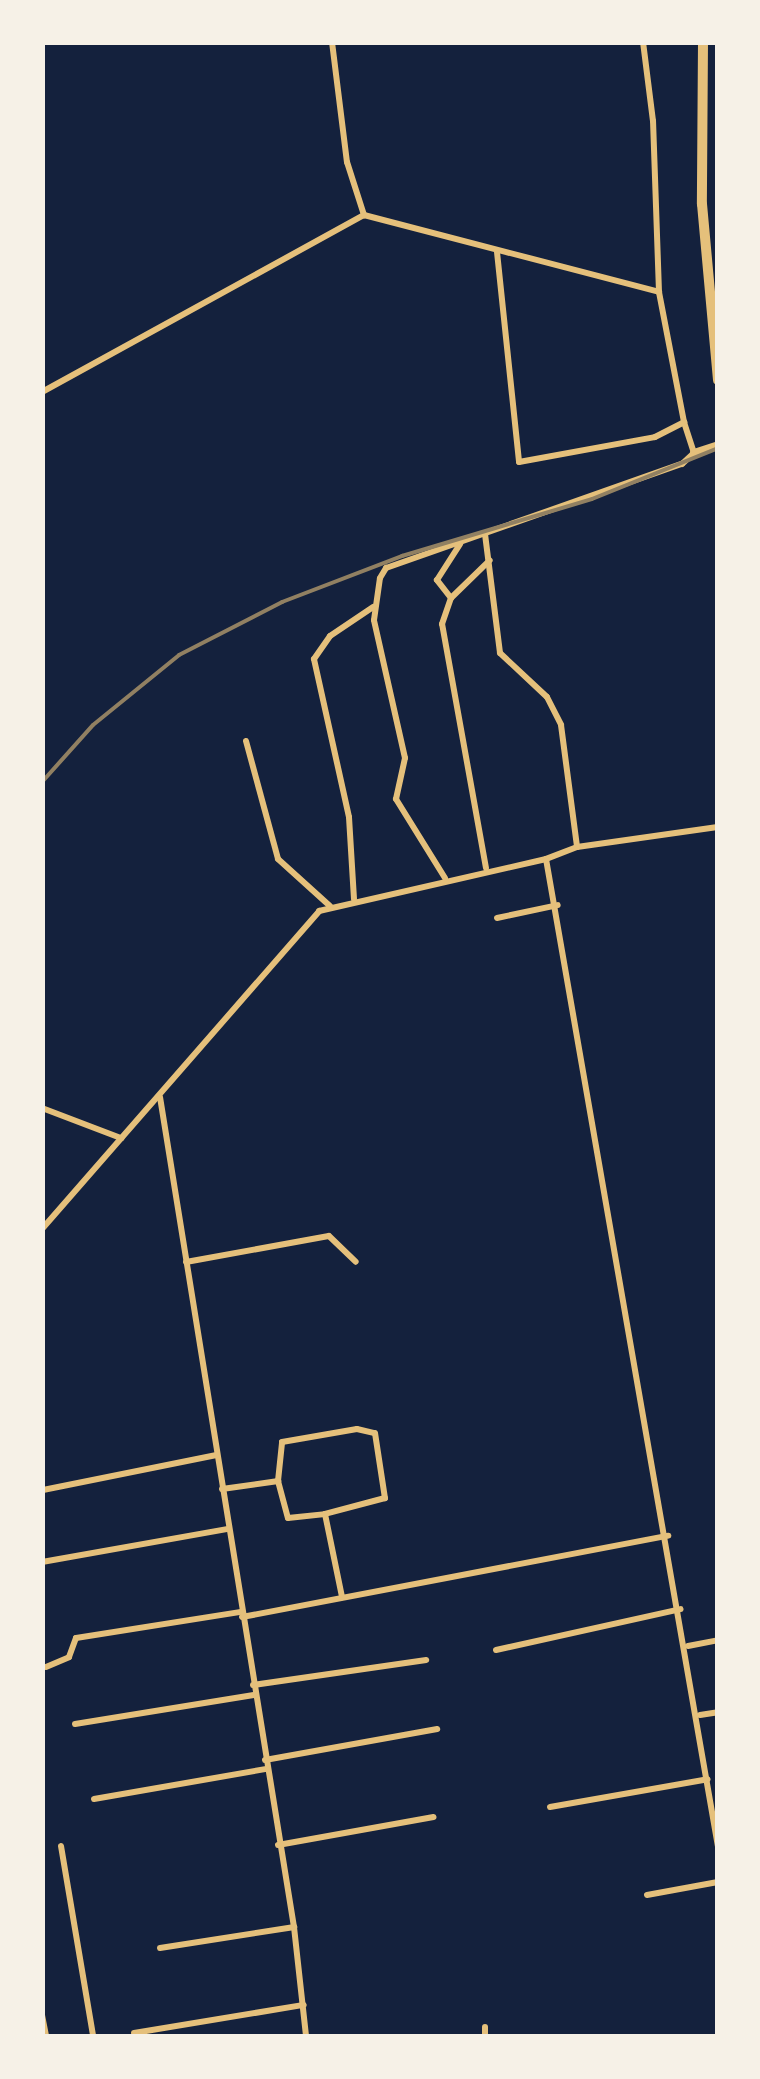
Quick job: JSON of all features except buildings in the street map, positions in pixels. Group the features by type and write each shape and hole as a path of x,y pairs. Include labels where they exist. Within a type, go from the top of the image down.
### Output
{"main road":[{"path":"703,42 702,204 718,380"}],"street":[{"path":"332,42 347,162 364,215"},
{"path":"643,42 653,121 659,292 684,422 694,453"},
{"path":"42,392 364,215 659,292"},
{"path":"497,252 518,462 655,436 684,422"},
{"path":"445,878 396,797 406,758 374,606 386,568 682,464 694,453 718,445"},
{"path":"485,534 500,653 547,697 561,725 577,847"},
{"path":"451,598 437,580 460,542"},
{"path":"486,868 442,624 451,598 491,560"},
{"path":"354,899 349,817 314,659 330,636 374,606"},
{"path":"246,742 278,859 330,906"},
{"path":"42,1228 310,918 330,906 486,868 546,858 577,847 718,827"},
{"path":"546,858 558,905 688,1646 718,1846"},
{"path":"497,918 558,905"},
{"path":"159,1096 294,1927 306,2036"},
{"path":"42,1108 121,1138"},
{"path":"186,1262 330,1236 356,1262"},
{"path":"370,1429 384,1498 325,1514 288,1518 278,1481 282,1442 370,1429"},
{"path":"43,1490 216,1456"},
{"path":"222,1488 278,1481"},
{"path":"325,1514 342,1596"},
{"path":"42,1562 228,1529"},
{"path":"46,1667 69,1657 76,1638 241,1615 668,1536"},
{"path":"496,1650 681,1609"},
{"path":"688,1646 718,1640"},
{"path":"252,1685 426,1660"},
{"path":"75,1724 254,1695"},
{"path":"700,1716 718,1712"},
{"path":"94,1799 438,1729"},
{"path":"550,1807 708,1779"},
{"path":"278,1845 434,1817"},
{"path":"61,1846 93,2036"},
{"path":"647,1896 718,1882"},
{"path":"160,1948 294,1927"},
{"path":"134,2034 304,2005"},
{"path":"42,2015 46,2036"},
{"path":"485,2027 485,2036"}],"railway":[{"path":"42,782 93,725 179,655 282,602 402,556 592,499 718,448"}]}
